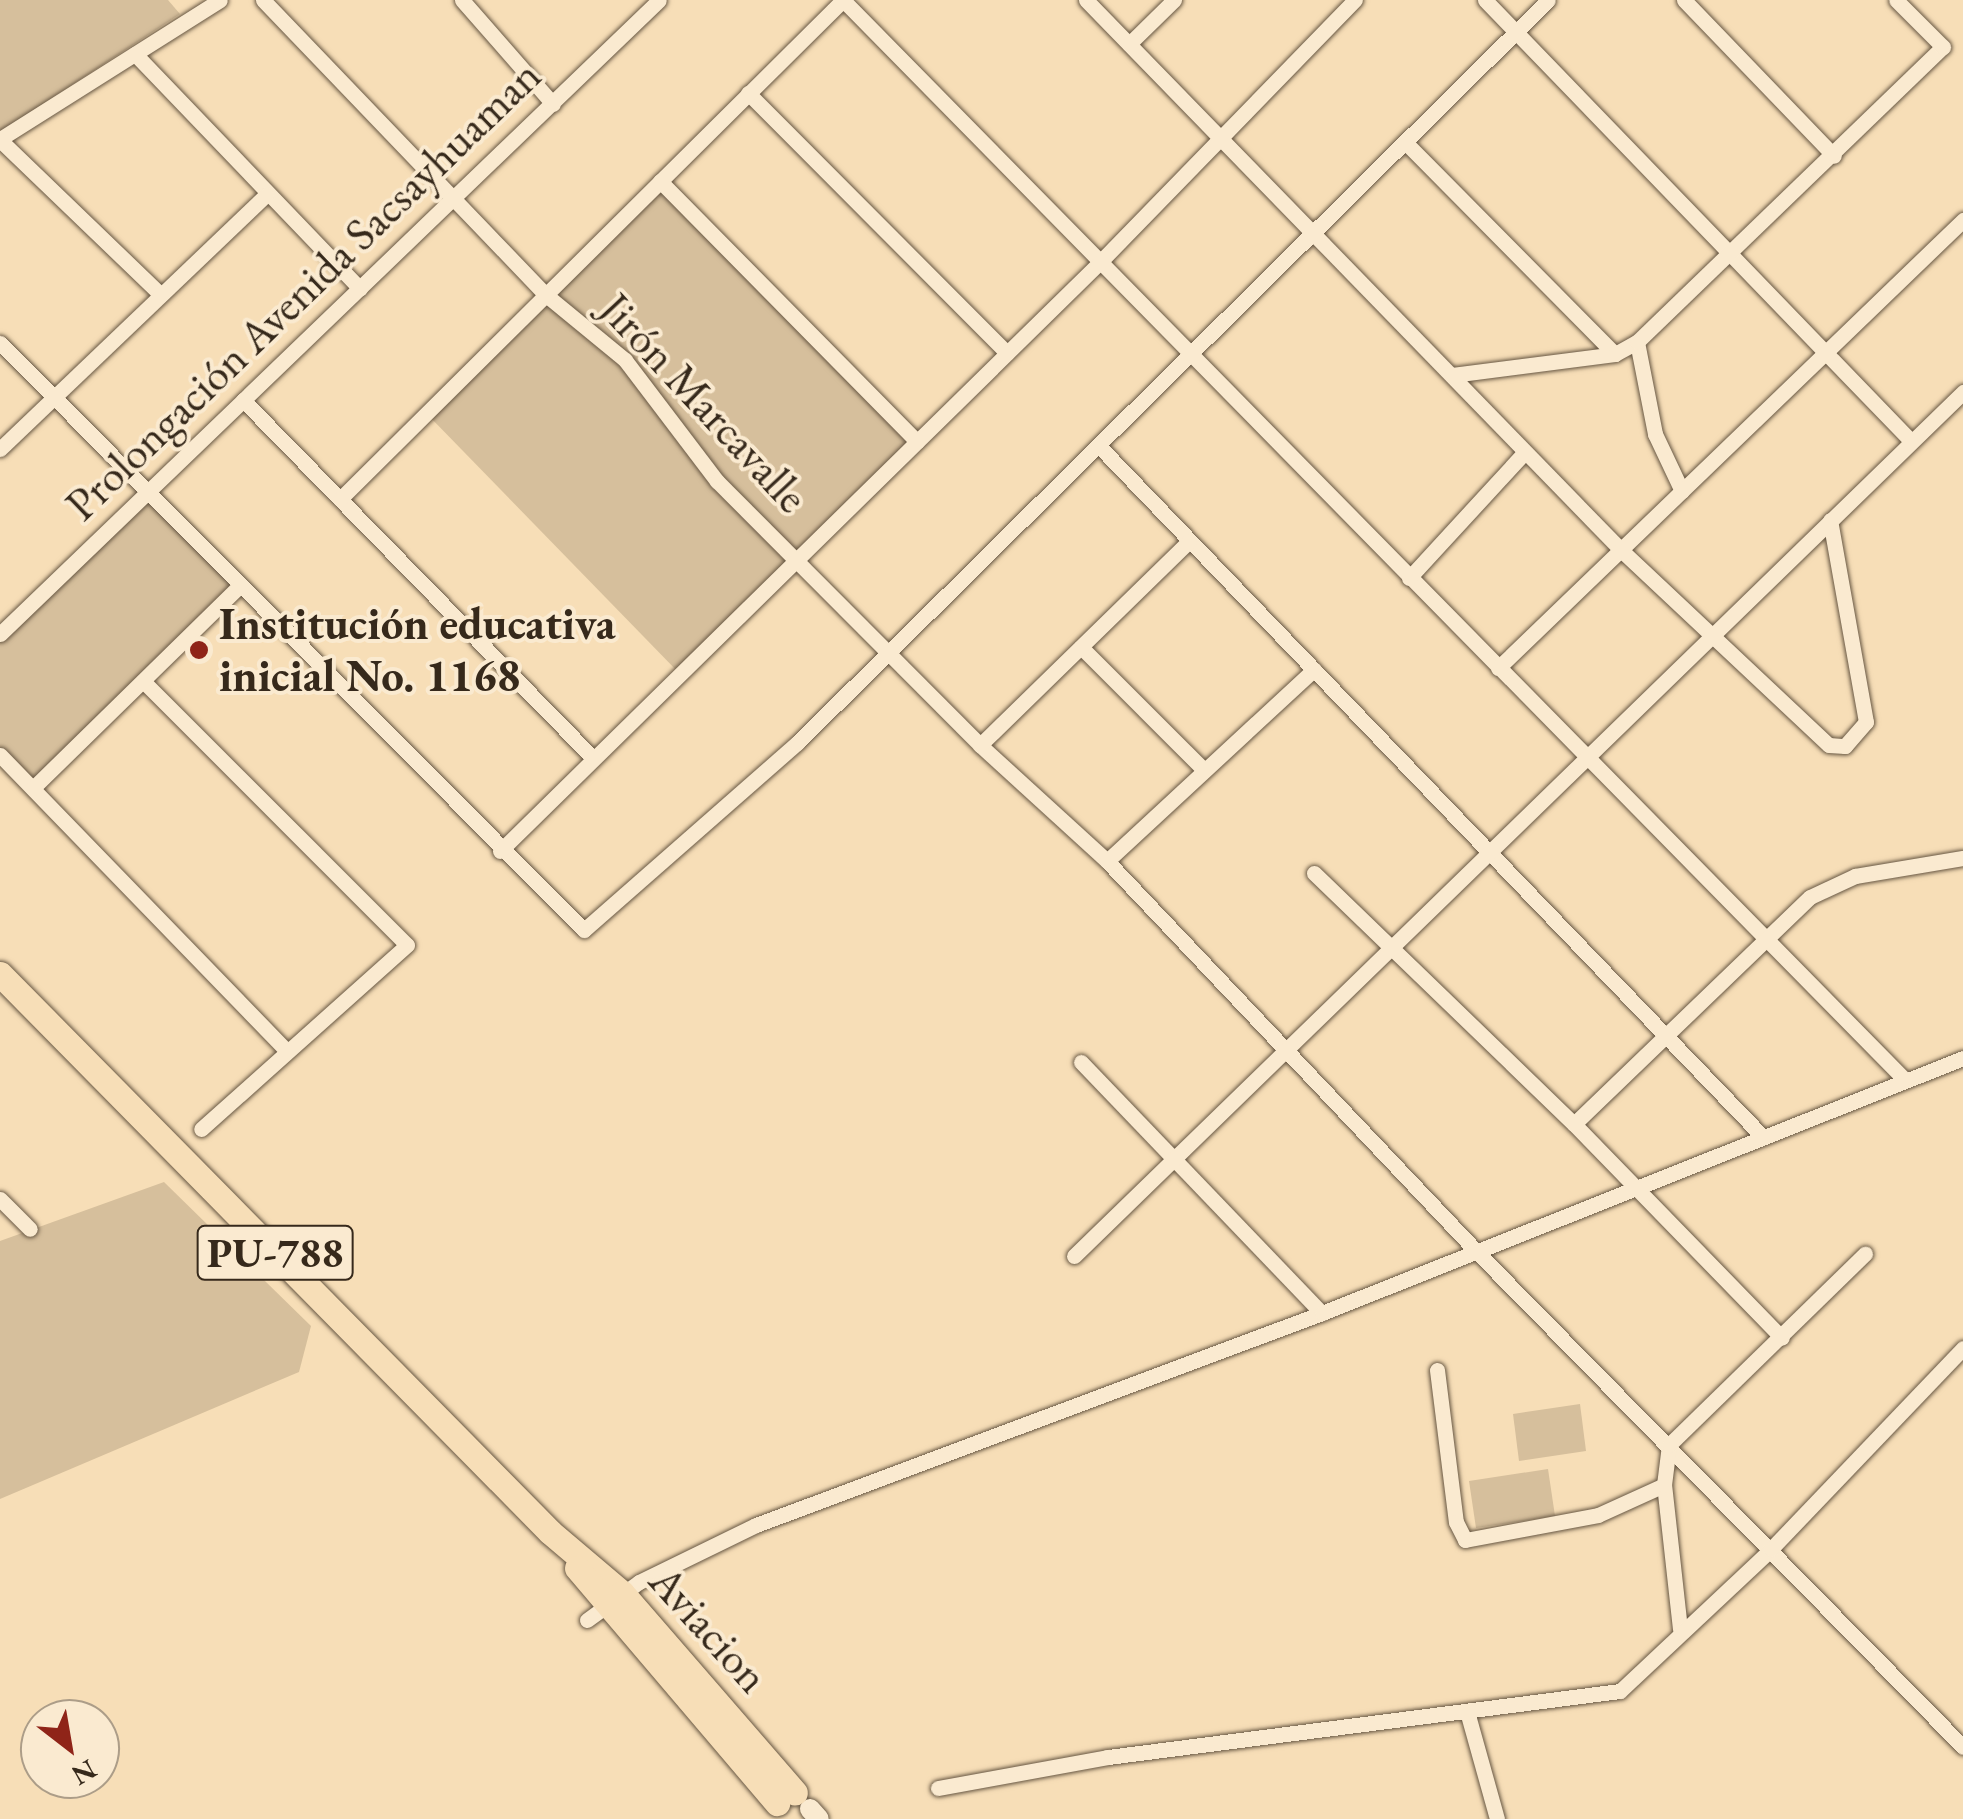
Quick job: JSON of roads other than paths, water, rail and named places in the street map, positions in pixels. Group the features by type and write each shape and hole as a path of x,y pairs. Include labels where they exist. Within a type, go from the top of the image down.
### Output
{"main road":[{"name":"Aviacion","path":"0,974 550,1532 605,1606 793,1799"}],"street":[{"path":"161,295 0,140 220,0"},
{"name":"Jirón Marcavalle","path":"262,0 546,295 625,360 718,481 799,557 980,745 1107,861 1476,1250 1963,1747"},
{"path":"462,0 553,104"},
{"name":"Prolongación Avenida Sacsayhuaman","path":"0,634 659,0"},
{"path":"340,499 843,0 1902,1078"},
{"path":"1086,0 1622,550 1710,638 1828,746 1856,739 1866,722 1830,520"},
{"path":"1130,44 1174,0"},
{"path":"500,850 1099,262 1355,0"},
{"path":"1485,0 1728,257 1826,350 1910,440"},
{"path":"0,343 500,850 584,930 890,652 1548,0"},
{"path":"1684,0 1834,156"},
{"path":"1896,0 1943,47"},
{"path":"1452,374 1615,354 1636,342 1834,156 1943,47 1963,46"},
{"path":"134,54 266,195 360,288"},
{"path":"748,94 1007,353"},
{"path":"1406,143 1615,354"},
{"path":"660,181 917,442"},
{"path":"0,449 266,195"},
{"path":"1498,668 1963,220"},
{"path":"1636,342 1654,434 1682,491"},
{"path":"1074,1256 1963,392"},
{"path":"243,400 594,758"},
{"path":"1098,446 1763,1137"},
{"path":"1410,578 1526,452"},
{"path":"980,745 1189,541"},
{"path":"33,788 240,585"},
{"path":"1081,647 1204,770"},
{"path":"1107,861 1314,669"},
{"path":"143,681 407,945 200,1129"},
{"path":"0,755 287,1051"},
{"path":"1574,1124 1765,936 1810,897 1855,876 1963,858"},
{"path":"1314,874 1388,950 1574,1124 1782,1338"},
{"path":"605,1606 756,1525 1322,1314 1902,1078 1963,1058"},
{"path":"1081,1062 1322,1314"},
{"path":"0,1199 30,1230"},
{"path":"1680,1629 1664,1485 1669,1445 1865,1254"},
{"path":"938,1788 1108,1757 1468,1714 1620,1691 1635,1684 1680,1629 1771,1549 1963,1348"},
{"path":"1437,1370 1456,1522 1466,1540 1598,1515 1664,1485"},
{"path":"1468,1714 1497,1819"}],"place":[{"name":"Institución educativa inicial No. 1168","path":"199,650"}]}
